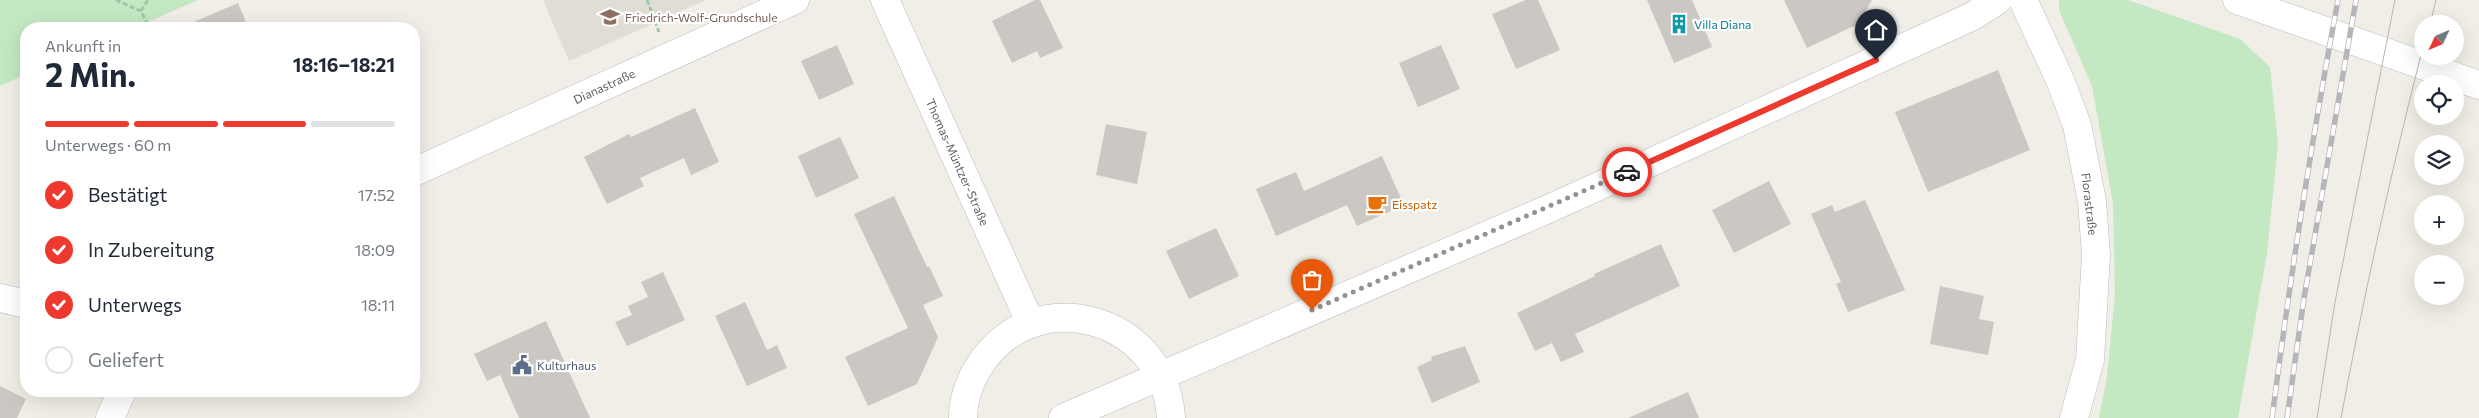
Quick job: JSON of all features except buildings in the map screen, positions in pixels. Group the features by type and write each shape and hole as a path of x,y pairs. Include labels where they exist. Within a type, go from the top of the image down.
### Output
{"street":[{"name":"Dianastraße","path":"420,169 794,0"},
{"name":"Thomas-Müntzer-Straße","path":"885,0 1031,324"},
{"path":"1063,418 1546,210 1973,16 1998,0"},
{"name":"Florastraße","path":"2023,0 2060,80 2077,126 2092,201 2096,255 2090,360 2074,418"},
{"path":"2237,0 2479,84"},
{"path":"0,298 20,303"},
{"path":"963,418 963,407 971,380 986,356 1006,336 1031,324 1055,318 1081,318 1105,324 1127,336 1146,353 1161,376 1170,403 1171,418"},
{"path":"110,418 119,397"}],"path":[{"path":"116,0 141,11 146,22"},
{"path":"141,11 148,0"}],"shaded area":[{"name":"Friedrich-Wolf-Grundschule","path":"543,0 706,0 569,61"}],"green space":[{"path":"0,0 198,0 148,22 20,22 20,77 0,86"},
{"path":"2059,0 2128,0 2240,39 2270,67 2278,144 2267,253 2238,418 2099,418 2107,376 2115,295 2113,203 2092,86 2059,10"}],"tram line":[{"path":"2317,418 2335,302 2395,0"},
{"path":"2432,15 2436,0"},
{"path":"2341,418 2378,234 2419,65"}],"railway":[{"path":"2272,418 2302,209 2338,0"},
{"path":"2287,418 2304,298 2356,0"}],"way so far":[{"path":"1312,310 1546,210 1627,172"}],"place":[{"name":"Friedrich-Wolf-Grundschule","path":"610,17"},
{"name":"Villa Diana","path":"1679,24"},
{"name":"Eisspatz","path":"1377,204"},
{"name":"Kulturhaus","path":"522,365"}],"route":[{"path":"1627,172 1876,60"}]}
